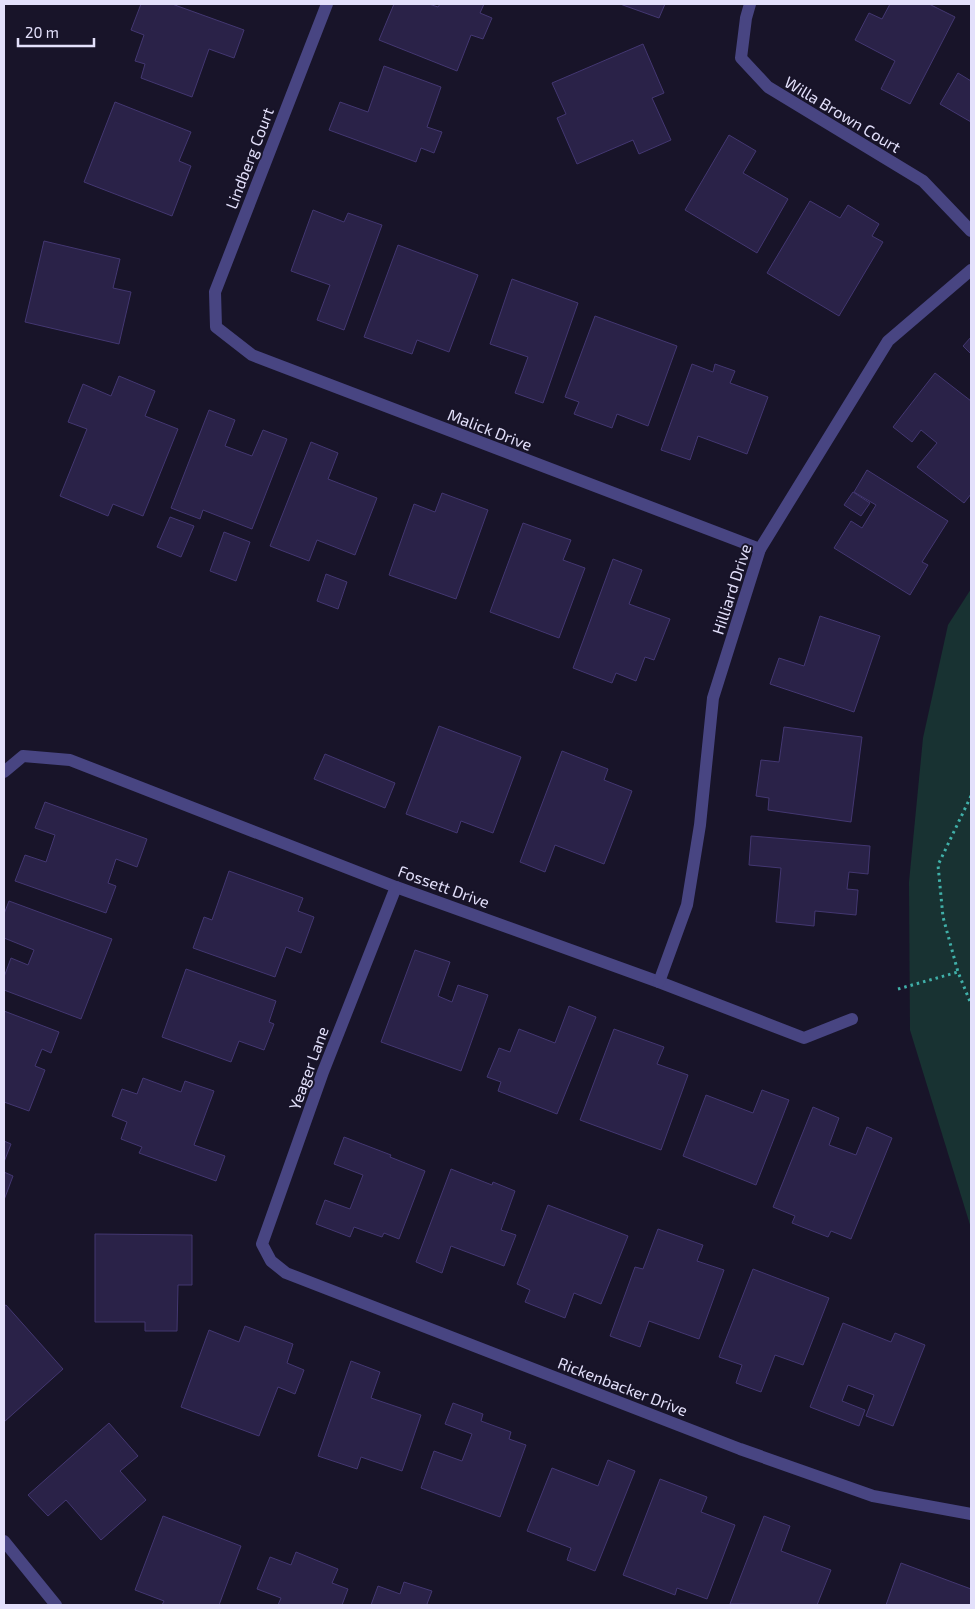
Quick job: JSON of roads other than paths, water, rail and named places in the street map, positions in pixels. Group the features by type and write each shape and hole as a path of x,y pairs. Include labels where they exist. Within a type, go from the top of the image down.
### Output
{"street":[{"name":"Lindberg Court","path":"216,327 215,292 327,4"},
{"name":"Willa Brown Court","path":"750,4 746,18 741,58 768,88 923,182 971,231"},
{"name":"Hilliard Drive","path":"659,982 687,905 700,825 713,698 760,549 888,341 971,270"},
{"name":"Malick Drive","path":"216,327 252,355 760,549"},
{"name":"Fossett Drive","path":"4,772 24,756 70,760 396,886 659,982 804,1038 852,1019"},
{"name":"Yeager Lane","path":"271,1261 262,1244 323,1072 396,886"},
{"name":"Rickenbacker Drive","path":"271,1261 286,1272 740,1449 873,1496 971,1514"},
{"path":"4,1541 56,1605"}]}
